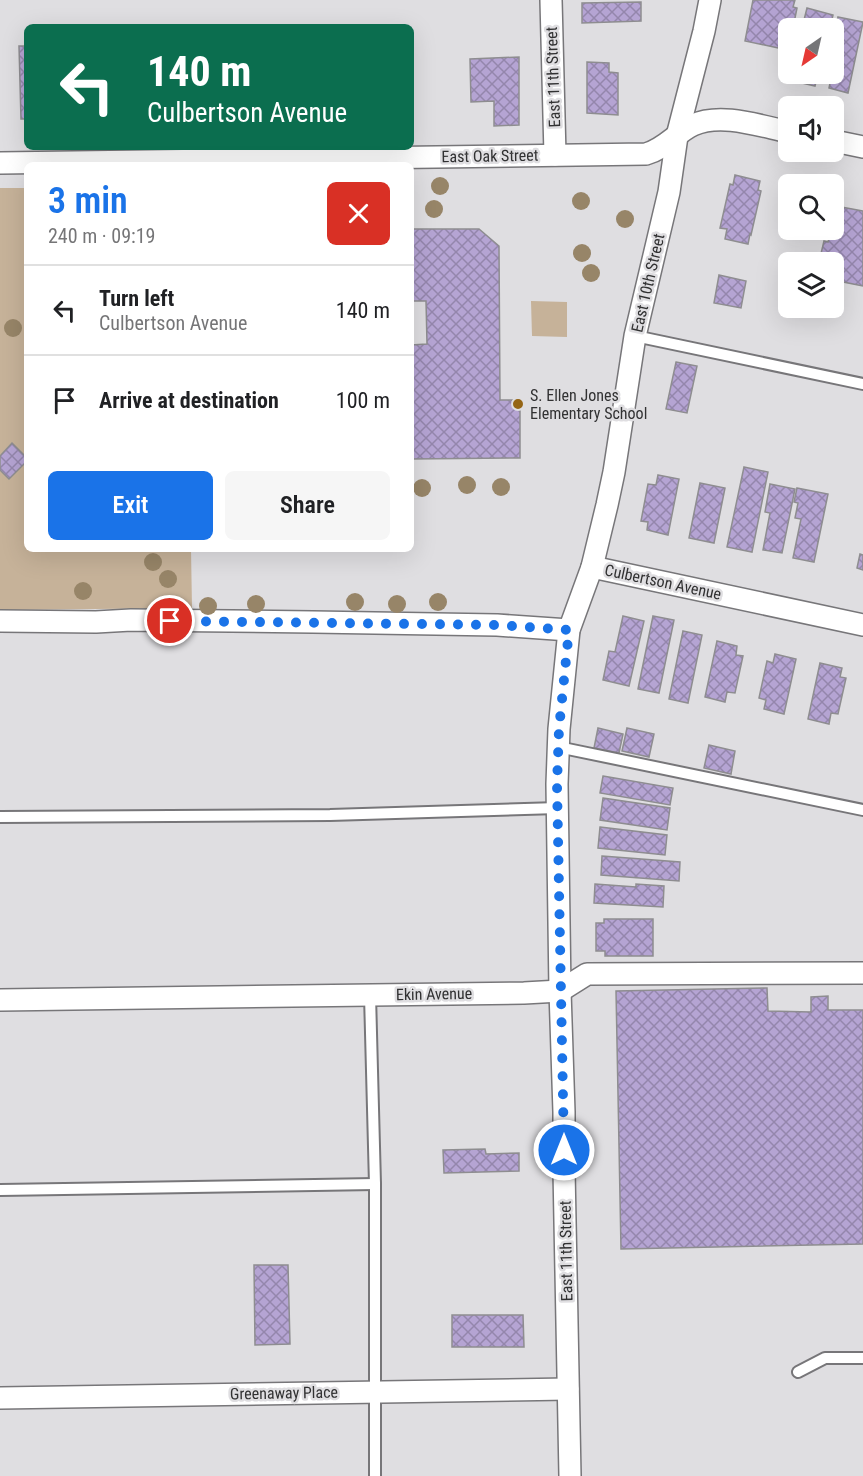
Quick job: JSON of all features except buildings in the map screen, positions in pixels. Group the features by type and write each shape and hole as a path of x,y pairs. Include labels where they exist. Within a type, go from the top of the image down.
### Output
{"street":[{"name":"East 11th Street","path":"551,0 555,155"},
{"name":"East 10th Street","path":"592,567 614,472 635,336 669,192 677,136 710,0"},
{"name":"East Oak Street","path":"69,162 649,153 663,147 692,125 709,119 731,120 778,130"},
{"path":"844,143 863,147"},
{"name":"East Oak Street","path":"0,163 24,163"},
{"name":"Culbertson Avenue","path":"569,630 592,567 863,625"},
{"path":"0,621 325,622 497,625 569,630"},
{"name":"East 11th Street","path":"569,630 559,729 558,808 570,1476"},
{"name":"Ekin Avenue","path":"0,1000 524,993 560,991 587,974 863,972"},
{"name":"Greenaway Place","path":"0,1398 568,1389"}],"lane":[{"path":"635,336 863,384"},
{"path":"558,747 863,810"},
{"path":"0,817 330,815 558,808"},
{"path":"370,995 375,1184 375,1476"},
{"path":"0,1190 375,1184"},
{"path":"798,1372 825,1358 863,1358"}],"shaded area":[{"path":"0,188 24,188 24,552 191,552 192,608 0,610"},
{"path":"531,301 567,302 567,337 532,336"}],"place":[{"name":"S. Ellen Jones Elementary School","path":"518,404"}],"route":[{"path":"170,621 497,625 569,630 559,729 557,784 564,1150"}]}
